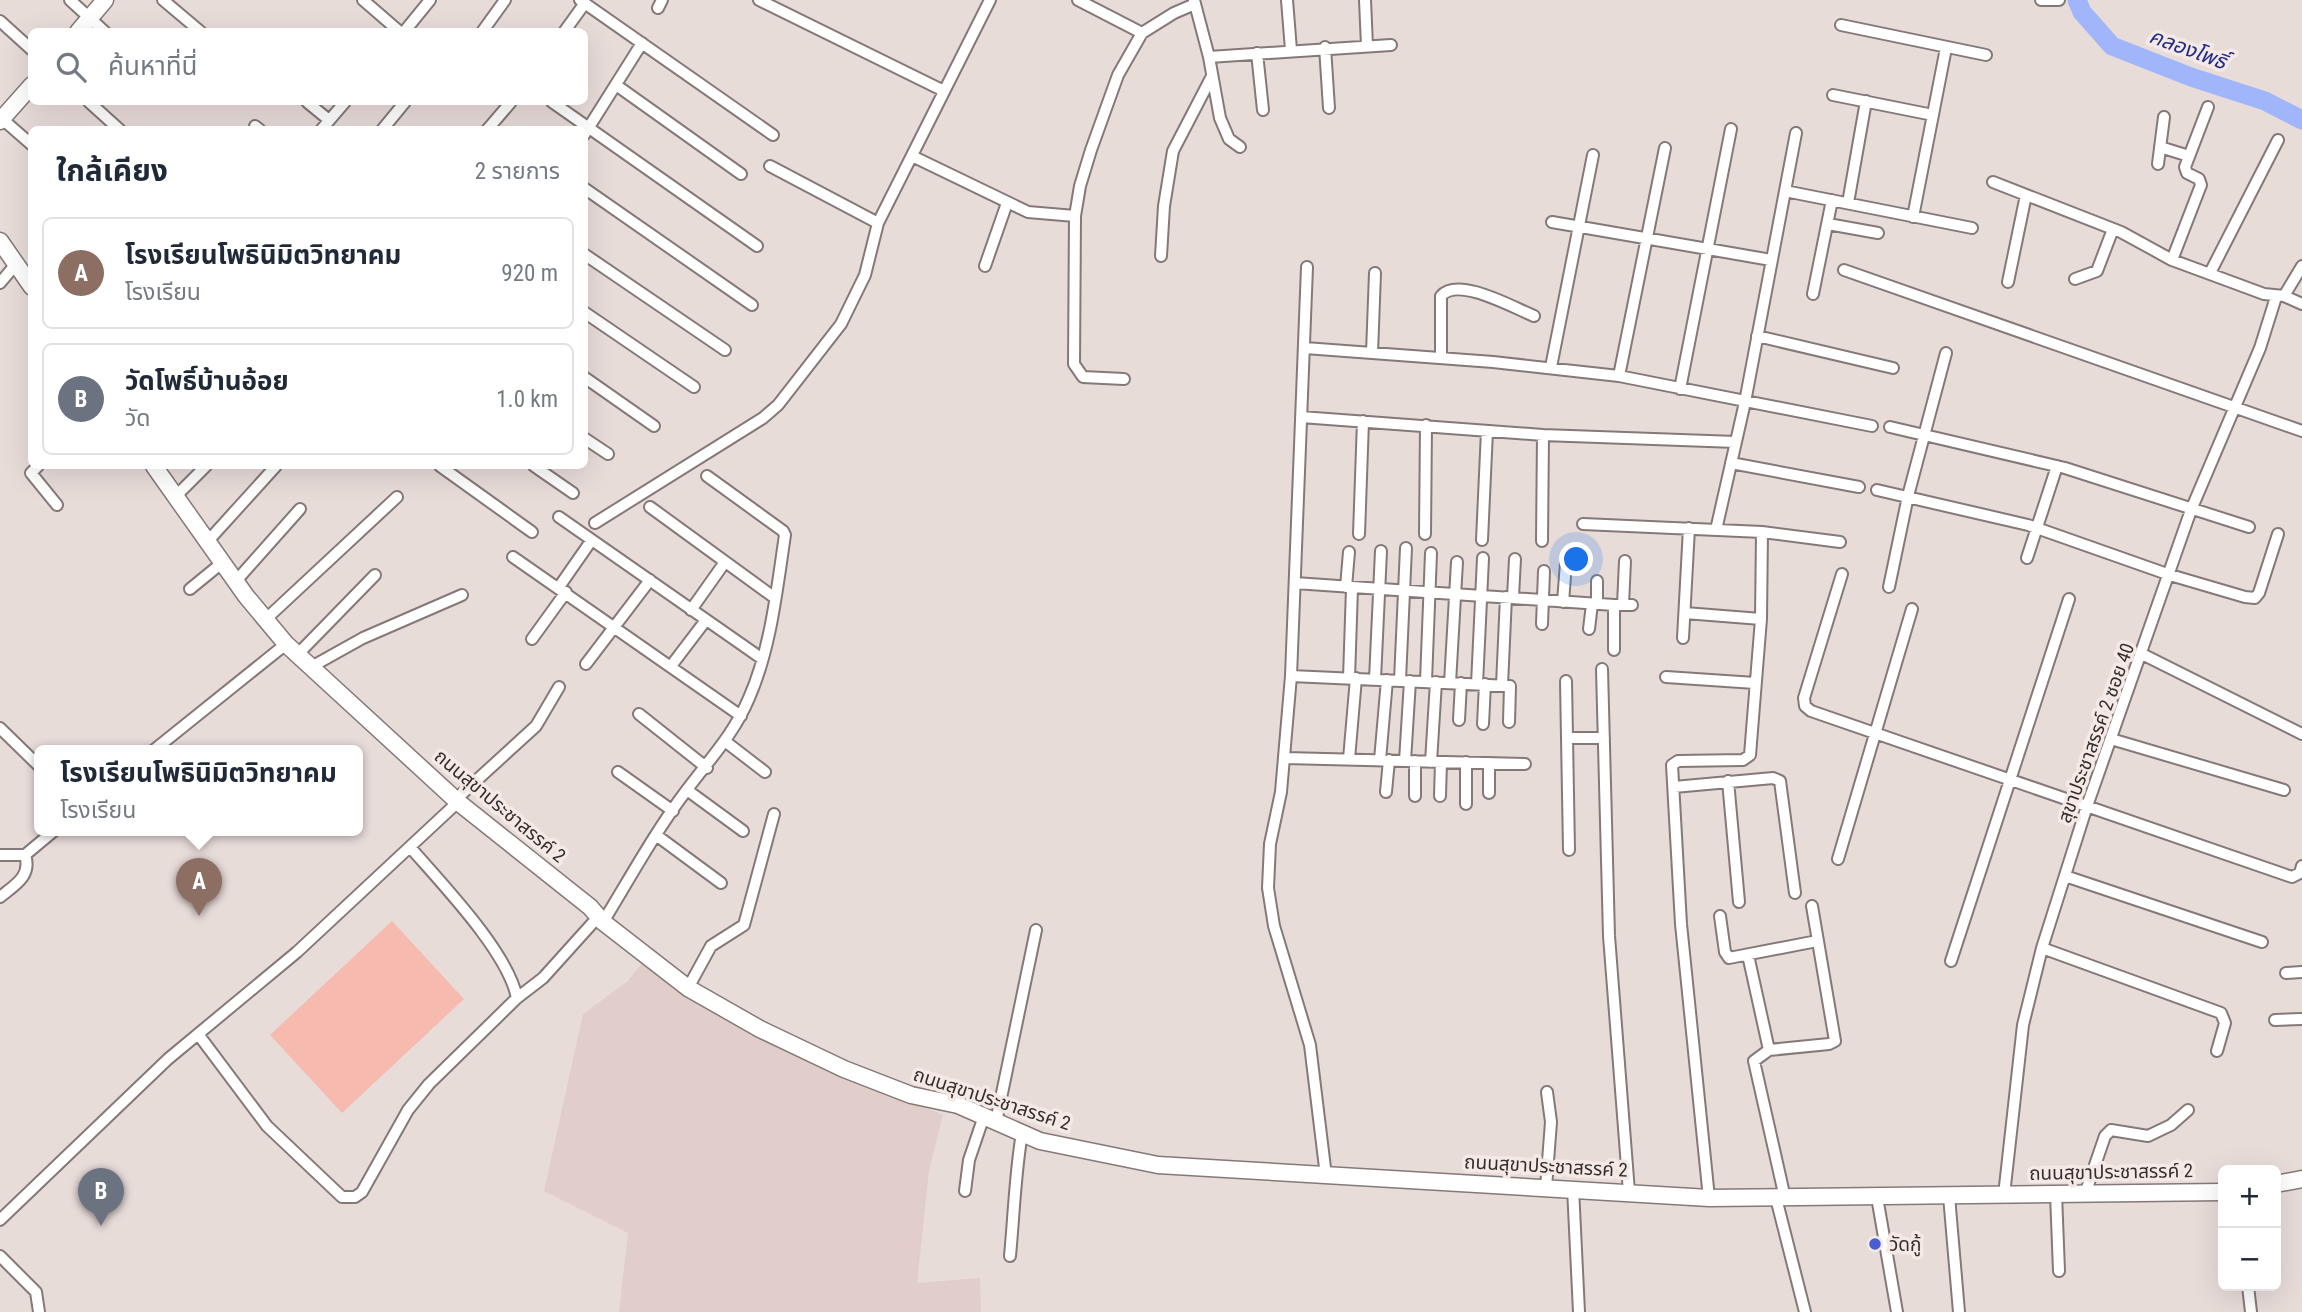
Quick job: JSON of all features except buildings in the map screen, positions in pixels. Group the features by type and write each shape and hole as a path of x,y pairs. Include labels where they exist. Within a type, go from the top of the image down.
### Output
{"street":[{"path":"70,0 101,28"},
{"path":"81,28 105,0"},
{"path":"163,0 196,28"},
{"path":"363,0 397,28"},
{"path":"406,28 430,0"},
{"path":"485,28 505,0"},
{"path":"759,0 944,91"},
{"path":"595,523 755,423 778,405 841,324 865,275 878,223 990,0"},
{"path":"1078,0 1142,33"},
{"path":"1287,0 1291,50"},
{"path":"1364,0 1367,46"},
{"path":"2041,0 2059,0"},
{"path":"566,28 582,2 773,135"},
{"path":"1124,379 1083,377 1074,364 1075,216 1080,186 1108,100 1129,52 1142,33 1195,2 1225,132 1240,147"},
{"path":"0,21 28,46"},
{"path":"1841,25 1986,55"},
{"path":"588,130 642,43"},
{"path":"1209,57 1325,47 1391,45"},
{"path":"1325,47 1329,108"},
{"path":"1913,216 1946,48"},
{"path":"1257,53 1263,110"},
{"path":"1161,256 1166,192 1174,151 1212,76"},
{"path":"616,85 741,174"},
{"path":"28,89 1,119 28,142"},
{"path":"1833,95 1933,115"},
{"path":"1848,204 1867,101"},
{"path":"92,105 116,126"},
{"path":"311,105 329,120"},
{"path":"324,126 342,105"},
{"path":"385,126 403,105"},
{"path":"490,126 508,105"},
{"path":"556,105 580,126"},
{"path":"2172,260 2201,185 2199,179 2185,170 2208,107"},
{"path":"2158,164 2164,117"},
{"path":"1680,389 1731,129"},
{"path":"588,133 757,246"},
{"path":"1716,530 1745,402 1796,133"},
{"path":"2210,273 2278,140"},
{"path":"2160,147 2189,156"},
{"path":"1619,376 1665,148"},
{"path":"1551,367 1592,155"},
{"path":"912,156 1028,212 1075,216"},
{"path":"770,166 878,223"},
{"path":"1993,183 2113,229 2172,260 2302,304"},
{"path":"588,191 752,305"},
{"path":"1785,191 1972,228"},
{"path":"2008,282 2026,195"},
{"path":"1813,294 1832,200"},
{"path":"985,267 1007,203"},
{"path":"1552,222 1771,260"},
{"path":"1828,224 1878,233"},
{"path":"2075,279 2097,271 2113,229"},
{"path":"0,241 28,280"},
{"path":"588,257 725,351"},
{"path":"0,283 16,264"},
{"name":"สุขาประชาสรรค์ 2 ซอย 40","path":"2004,1195 2023,1025 2042,948 2087,806 2191,510 2280,296 2302,265"},
{"path":"1307,267 1291,676 1285,758 1270,844 1268,888 1274,926 1310,1045 1326,1176"},
{"path":"1844,270 2232,409 2302,430"},
{"path":"1372,353 1375,273"},
{"path":"1441,358 1441,296 1450,288 1464,288 1534,316"},
{"path":"588,315 694,387"},
{"path":"1757,336 1894,368"},
{"path":"1305,348 1551,367 1619,376 1872,426"},
{"path":"1889,587 1908,496 1946,353"},
{"path":"588,380 654,426"},
{"path":"1301,417 1544,435 1736,442"},
{"path":"1359,534 1363,421"},
{"path":"1425,534 1426,425"},
{"path":"1890,427 2057,466 2249,527"},
{"path":"1482,540 1487,431"},
{"path":"1542,541 1544,435"},
{"path":"588,441 608,454"},
{"path":"1731,463 1859,487"},
{"path":"2027,558 2057,466"},
{"path":"34,469 31,472 57,505"},
{"name":"ถนนสุขาประชาสรรค์ 2","path":"156,469 236,581 292,649 456,801 590,907 600,920 688,988 760,1030 844,1069 911,1095 958,1105 1040,1141 1158,1165 1709,1198 2218,1192"},
{"path":"176,496 203,469"},
{"path":"208,541 273,469"},
{"path":"444,469 532,532"},
{"path":"538,469 573,493"},
{"path":"198,1034 267,1126 342,1197 350,1198 362,1192 408,1110 429,1084 517,998 543,978 600,920 687,790 726,742 741,716 761,658 775,598 785,535 707,476"},
{"path":"1877,490 2036,528 2170,575 2255,598 2278,534"},
{"path":"265,619 397,497"},
{"path":"650,507 775,598"},
{"path":"236,581 300,509"},
{"path":"559,517 761,658"},
{"path":"1583,524 1762,532 1840,542"},
{"path":"1683,638 1689,528"},
{"path":"1709,1198 1681,924 1672,765 1678,761 1744,760 1750,755 1761,619 1762,532"},
{"path":"532,639 592,541"},
{"path":"1406,548 1405,680 1415,796"},
{"path":"1381,551 1381,679 1386,792"},
{"path":"1349,552 1352,678 1349,759"},
{"path":"1431,553 1431,682 1440,796"},
{"path":"513,557 616,626 741,716"},
{"path":"1483,558 1483,724"},
{"path":"1502,685 1515,559"},
{"path":"1614,650 1623,605 1625,561"},
{"path":"190,589 223,562"},
{"path":"691,610 725,562"},
{"path":"1457,562 1455,683 1459,720"},
{"path":"1563,602 1566,563"},
{"path":"1542,624 1544,571"},
{"path":"1843,574 1804,698 1805,706 1811,711 2292,877 2300,873 2302,866"},
{"path":"161,745 292,649 375,575"},
{"path":"586,664 650,580"},
{"path":"1589,629 1597,581"},
{"path":"1295,583 1623,605"},
{"path":"311,667 363,638 462,595"},
{"path":"1951,961 2069,599"},
{"path":"1838,859 1912,608"},
{"path":"1685,613 1761,619"},
{"path":"671,666 706,620"},
{"path":"2142,654 2302,734"},
{"path":"1602,669 1609,936 1629,1192"},
{"path":"1291,676 1510,686 1509,722"},
{"path":"1667,677 1755,683"},
{"path":"1566,681 1569,850"},
{"path":"0,1220 198,1034 297,952 410,847 536,726 559,687"},
{"path":"639,714 706,768"},
{"path":"0,727 34,762"},
{"path":"1568,738 1604,738"},
{"path":"2111,739 2284,790"},
{"path":"726,742 765,772"},
{"path":"1285,758 1525,764"},
{"path":"1466,762 1466,804"},
{"path":"1489,763 1489,793"},
{"path":"618,772 673,811"},
{"path":"1674,787 1773,778 1780,781 1795,893"},
{"path":"1728,781 1739,902"},
{"path":"687,790 743,831"},
{"path":"688,988 711,946 744,925 774,814"},
{"path":"656,835 721,883"},
{"path":"0,855 25,855 48,836"},
{"path":"410,847 496,953 514,980 517,998"},
{"path":"0,897 23,879 27,863 25,855"},
{"path":"2065,876 2262,942"},
{"path":"1805,1312 1754,1061 1769,1050 1829,1044 1835,1041 1836,1033 1812,906"},
{"path":"1720,916 1725,952 1730,958 1817,941"},
{"path":"964,1191 969,1160 990,1119 1036,930"},
{"path":"2042,948 2221,1013 2225,1023 2217,1051"},
{"path":"1748,955 1769,1050"},
{"path":"2286,973 2302,972"},
{"path":"2275,1020 2302,1019"},
{"path":"1546,1187 1551,1122 1547,1093"},
{"path":"2085,1194 2105,1136 2111,1130 2148,1136 2171,1125 2188,1110"},
{"path":"1010,1256 1017,1198 1013,1181 1022,1133"},
{"path":"2281,1183 2302,1179"},
{"path":"1573,1188 1579,1312"},
{"path":"2056,1194 2059,1271"},
{"path":"1949,1196 1959,1312"},
{"path":"1877,1197 1897,1312"},
{"path":"0,1256 36,1292 39,1312"},
{"path":"2249,1291 2251,1312"}],"shaded area":[{"path":"392,921 464,999 342,1113 270,1035"},
{"path":"645,959 730,1020 943,1115 929,1171 917,1283 980,1278 981,1312 619,1312 628,1233 544,1191 583,1014 628,981"}],"waterway":[{"name":"คลองโพธิ์","path":"2077,0 2082,12 2112,46 2191,77 2265,101 2302,120"}],"place":[{"name":"โรงเรียนโพธินิมิตวิทยาคม","path":"199,916"},
{"name":"วัดโพธิ์บ้านอ้อย","path":"101,1226"},
{"name":"วัดกู้","path":"1875,1244"}]}
